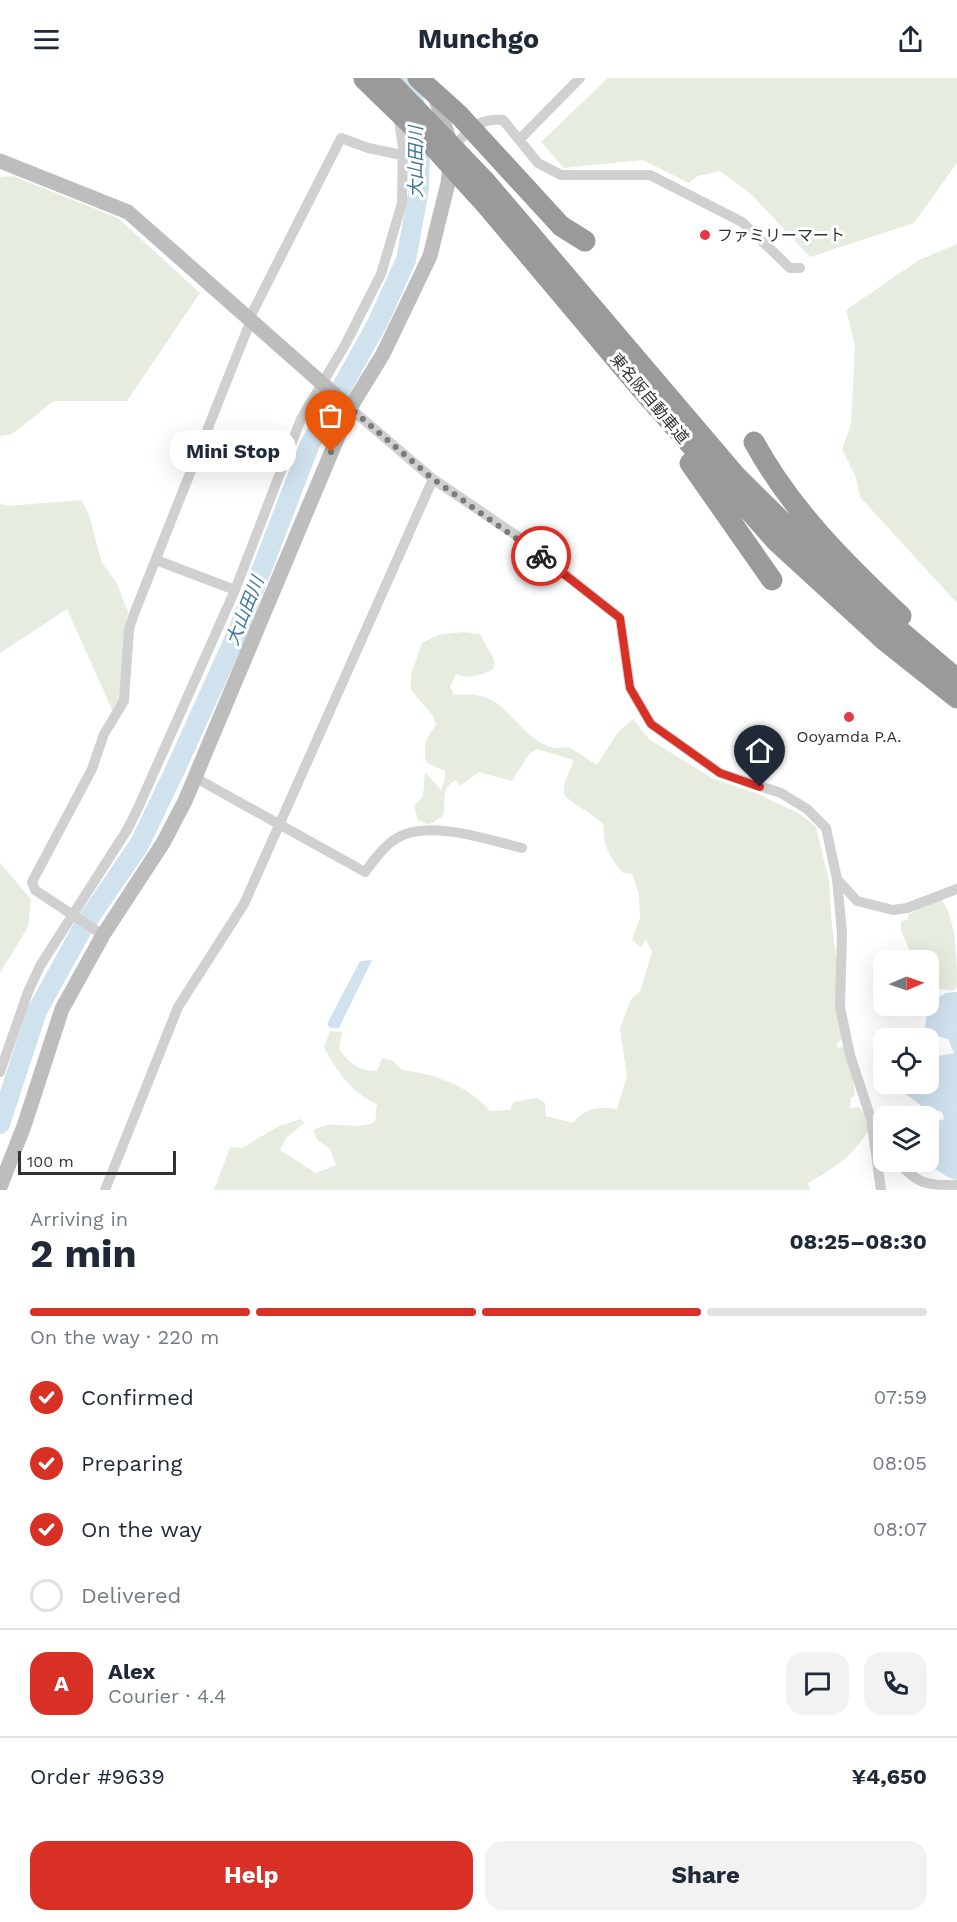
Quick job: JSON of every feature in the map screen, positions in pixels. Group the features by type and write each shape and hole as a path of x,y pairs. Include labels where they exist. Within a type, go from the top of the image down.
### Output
{"highway":[{"name":"東名阪自動車道","path":"364,78 430,143 488,207 642,390 777,542 884,640 957,698"},
{"name":"東名阪自動車道","path":"386,78 486,181 736,476 847,586 957,679"},
{"path":"418,78 459,115 561,226 585,241"},
{"path":"642,390 653,414 772,580"},
{"path":"754,442 774,479 807,522 858,576 957,669"}],"street":[{"path":"0,1072 32,983 71,914 127,830 235,590 285,455 301,419 323,385 381,274 402,203 402,155 391,78"},
{"path":"0,1187 24,1126 62,1009 103,935 163,843 194,777 348,406 383,354 430,255 448,183 452,148 430,78"},
{"path":"519,140 581,78"},
{"path":"452,148 477,124 488,119 503,120 538,164 561,175 650,175 742,222 790,268 800,268"},
{"path":"103,935 35,890 32,882 92,769 104,734 124,701 129,629 250,320 341,138 368,148 402,155"},
{"path":"0,161 128,212 433,479 517,536 620,618 630,688 651,724 720,773 781,793 807,809 826,828 837,879 842,933 840,1006 844,1031 873,1130"},
{"path":"105,1190 178,1007 244,904 282,824 433,479"},
{"path":"156,560 235,590"},
{"path":"194,777 365,872 387,846 398,837 412,833 448,832 522,848"},
{"path":"837,879 857,901 893,910 907,908 957,889"},
{"path":"0,1030 12,1035"},
{"path":"879,1172 881,1190"},
{"path":"907,1172 925,1185 957,1185"}],"shaded area":[{"path":"608,78 957,78 957,163 914,223 810,257 752,195 720,171 698,176 689,183 643,160 564,168 541,142"},
{"path":"13,176 118,218 200,293 127,401 54,401 12,434 0,436 0,177"},
{"path":"957,244 957,603 860,497 856,477 842,449 851,424 855,346 846,310 919,260"},
{"path":"81,500 88,512 102,563 116,582 128,612 125,627 121,700 113,712 67,609 0,653 0,504 7,506"},
{"path":"462,632 480,634 495,662 493,669 470,677 456,674 450,687 454,695 475,695 490,699 504,709 528,734 546,746 569,747 597,765 618,732 633,719 650,740 714,779 758,794 800,814 816,827 829,881 832,926 846,1026 837,1044 838,1048 843,1046 850,1052 855,1096 851,1098 850,1108 859,1107 873,1125 845,1158 808,1183 810,1190 214,1190 230,1147 242,1148 279,1126 301,1119 304,1123 285,1139 280,1150 316,1173 336,1165 330,1149 317,1140 313,1130 330,1125 358,1126 375,1122 377,1104 352,1088 324,1047 330,1031 342,1032 339,1049 351,1063 360,1068 377,1071 382,1058 392,1060 402,1070 427,1074 450,1082 472,1094 490,1111 510,1110 514,1102 537,1098 545,1103 546,1116 573,1123 582,1114 593,1109 617,1109 627,1076 620,1029 631,999 640,992 652,952 646,939 641,947 632,940 640,918 639,894 632,874 623,873 611,856 604,839 604,825 564,795 564,784 574,760 537,749 529,754 512,781 479,772 460,786 456,780 448,786 446,791 443,816 429,825 418,820 414,806 423,796 425,772 441,790 445,771 427,763 426,743 436,725 433,716 411,690 411,675 422,643 438,635"},
{"path":"0,863 31,899 28,927 0,973"},
{"path":"939,897 945,905 955,939 957,987 953,991 939,989 939,950 910,950 901,931 901,921 907,920 909,914"}],"water":[{"path":"372,960 339,1028 330,1028 327,1024 360,961"},
{"path":"957,992 957,1180 939,1172 939,1121 944,1119 942,1112 939,1111 939,1106 922,1106 906,1094 939,1094 939,1056 954,1053 948,1039 939,1037 939,1028 925,1028 927,1016 939,1016 939,997 946,993"}],"waterway":[{"name":"大山田川","path":"0,1124 37,1011 85,924 139,845 238,631 310,444 377,324 406,260 419,189 420,147 411,78"}],"way so far":[{"path":"331,452 350,408 433,479 517,536 541,556"}],"place":[{"name":"ファミリーマート","path":"705,235"},
{"name":"Mini Stop","path":"331,452"},
{"name":"Ooyamda P.A.","path":"849,717"}],"route":[{"path":"541,556 620,618 630,688 651,724 720,773 760,787"}]}
